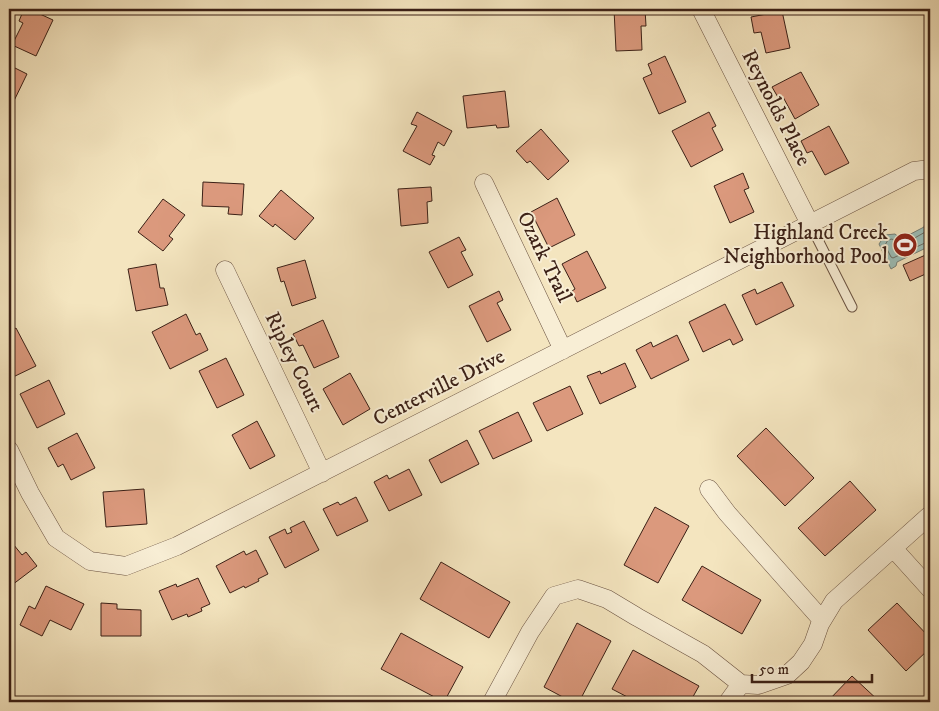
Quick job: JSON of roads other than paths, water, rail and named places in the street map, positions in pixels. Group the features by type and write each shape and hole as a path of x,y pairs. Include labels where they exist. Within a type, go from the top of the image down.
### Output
{"street":[{"name":"Reynolds Place","path":"702,11 810,224"},
{"name":"Centerville Drive","path":"9,450 30,493 56,538 90,561 126,566 178,546 914,171 930,169"},
{"name":"Ozark Trail","path":"484,183 563,350"},
{"name":"Ripley Court","path":"225,270 322,473"},
{"path":"709,489 822,620"},
{"path":"492,702 530,632 554,596 578,589 607,599 704,654 741,684 758,685 787,675 801,662 813,644 822,620 834,601 930,515"},
{"path":"893,548 930,589"},
{"path":"728,702 741,684"}],"lane":[{"path":"810,224 852,307"}],"water":[{"name":"Highland Creek Neighborhood Pool","path":"930,220 930,246 897,262 896,266 891,269 879,244 885,235 895,234 901,239 924,227 925,223"}],"place":[{"name":"Highland Creek Neighborhood Pool","path":"905,245"}]}
